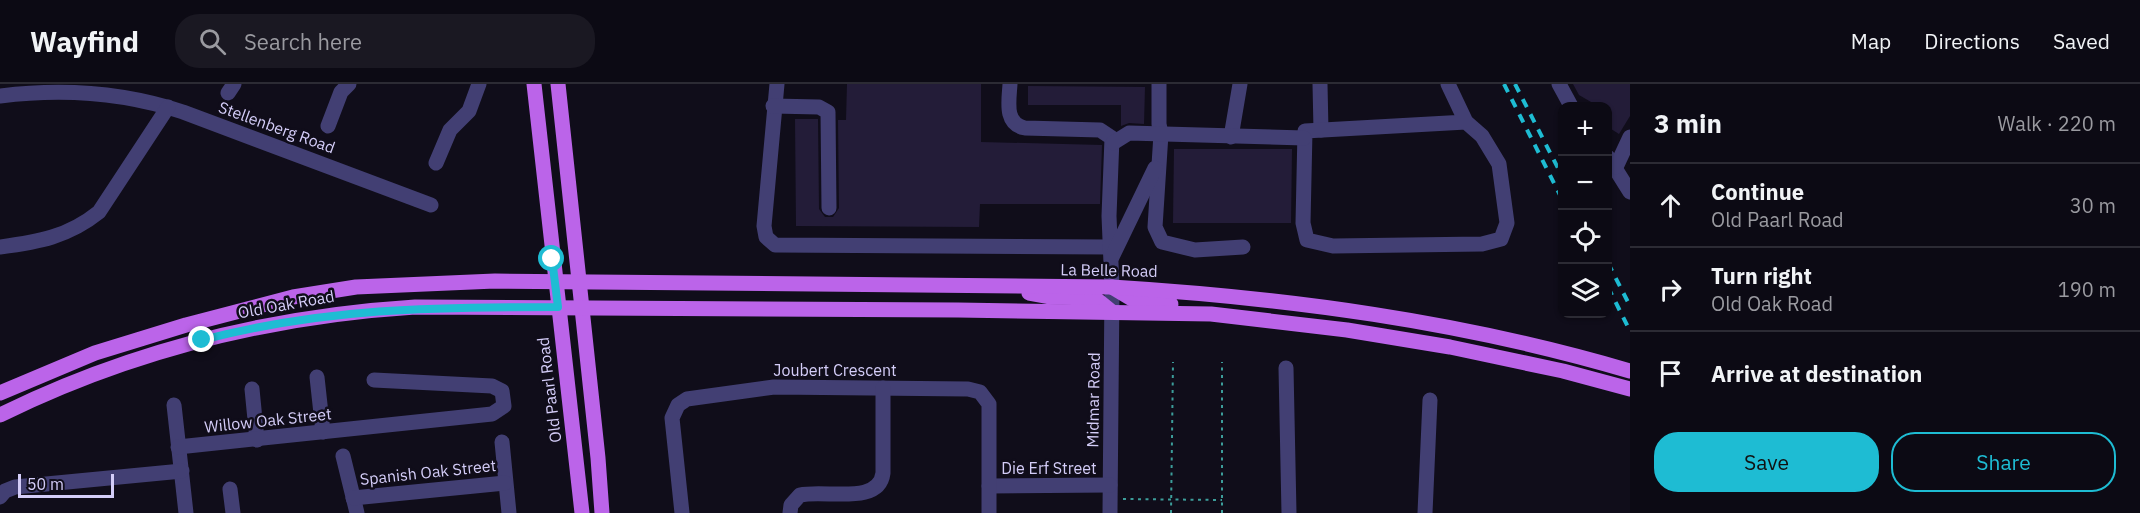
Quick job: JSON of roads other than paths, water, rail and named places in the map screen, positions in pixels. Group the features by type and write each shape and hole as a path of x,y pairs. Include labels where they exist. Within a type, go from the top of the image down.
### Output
{"main road":[{"name":"Old Paarl Road","path":"534,84 582,513"},
{"path":"558,84 602,513"},
{"name":"Old Oak Road","path":"0,393 94,353 186,325 312,293 386,284 579,282"},
{"name":"La Belle Road","path":"579,282 1112,287 1230,294 1321,305 1465,331 1630,371"},
{"path":"1006,286 1051,297 1095,298 1103,302 1111,311"},
{"path":"1112,287 1132,299 1187,304 1211,314"},
{"name":"Old Oak Road","path":"0,415 115,366 202,340 260,326 375,309 582,306"},
{"path":"582,306 1211,314 1398,338 1488,354 1630,389"}],"street":[{"path":"328,126 341,92 349,84"},
{"path":"436,164 450,130 469,111 479,84"},
{"path":"777,84 773,106 764,226 766,237 775,245 1112,253 1158,162"},
{"path":"1010,84 1010,118 1015,125 1025,128 1100,130 1110,135 1113,143 1129,133 1304,138"},
{"path":"1159,84 1161,134 1155,227 1162,242 1195,250 1243,247"},
{"path":"1232,137 1240,84"},
{"path":"1320,84 1321,130"},
{"path":"1448,84 1466,122 1482,136 1499,164 1505,191 1507,223 1501,239 1482,244 1333,246 1307,240 1303,223 1305,131 1466,122"},
{"path":"1559,84 1569,102"},
{"name":"Stellenberg Road","path":"0,96 33,88 70,91 122,90 431,205"},
{"path":"773,106 819,107 828,112 829,208"},
{"path":"0,247 54,239 93,217 110,199 168,107"},
{"path":"1630,137 1612,162 1630,192"},
{"name":"Midmar Road","path":"1110,499 1112,253 1109,216 1113,143"},
{"path":"1286,368 1289,513"},
{"path":"317,377 323,432"},
{"name":"Willow Oak Street","path":"178,447 492,414 504,406 502,391 492,386 374,380"},
{"name":"Joubert Crescent","path":"682,513 672,418 681,403 687,399 774,387 968,389 984,396 989,408 989,513"},
{"path":"790,513 791,505 800,495 868,493 880,484 883,473 883,388"},
{"path":"252,389 257,440"},
{"path":"1425,513 1430,400"},
{"path":"174,405 186,513"},
{"name":"Spanish Oak Street","path":"502,442 508,513"},
{"name":"Spanish Oak Street","path":"343,456 357,513"},
{"path":"0,497 5,491 15,487 182,471"},
{"name":"Spanish Oak Street","path":"353,498 506,483"},
{"name":"Die Erf Street","path":"989,486 1110,499"},
{"path":"230,489 233,513"}],"railway":[{"path":"1504,84 1558,191"},
{"path":"1515,84 1558,168"},
{"path":"1609,264 1630,306"},
{"path":"1612,295 1630,331"}]}
